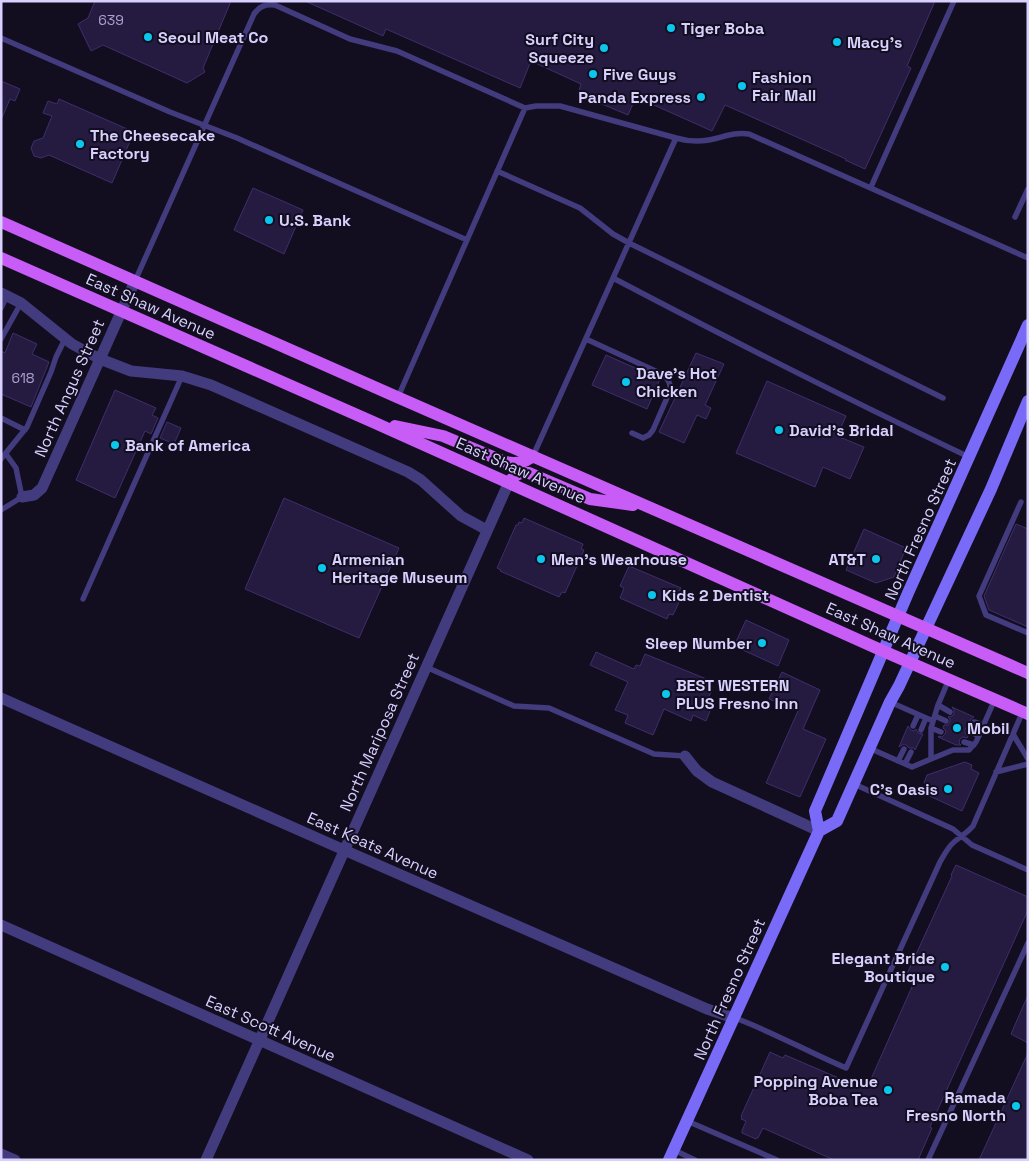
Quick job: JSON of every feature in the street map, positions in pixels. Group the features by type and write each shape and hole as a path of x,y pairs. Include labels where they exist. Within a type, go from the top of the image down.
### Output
{"main road":[{"name":"East Shaw Avenue","path":"1,222 1028,673"},
{"name":"East Shaw Avenue","path":"1,258 509,482 1025,713"},
{"name":"North Fresno Street","path":"672,1155 818,831 815,810 1028,325"},
{"path":"818,831 837,821 890,702 991,490 1028,402"},
{"path":"373,422 444,436 505,462 522,463 533,456"},
{"path":"509,482 520,472 528,473 590,499 648,507"}],"street":[{"name":"North Angus Street","path":"22,497 34,495 42,488 135,281"},
{"path":"4,294 21,303 80,349 100,359 131,371 182,376 211,385 408,472 421,480 460,516 488,530"},
{"name":"North Mariposa Street","path":"206,1160 509,482"},
{"name":"East Keats Avenue","path":"1,698 344,850 734,1018"},
{"path":"685,756 697,771 712,782 818,831"},
{"name":"East Scott Avenue","path":"1,925 528,1160"},
{"path":"1,1154 15,1160"}],"lane":[{"path":"871,187 954,1"},
{"path":"135,281 254,14 262,6 268,5 275,5 350,39 396,51 525,108 560,106 692,141 708,140 736,133 749,134 1028,258"},
{"path":"1,38 467,240"},
{"path":"398,397 525,108"},
{"path":"533,456 676,138"},
{"path":"497,172 580,208 613,234 629,243 944,398"},
{"path":"1015,217 1028,189"},
{"path":"613,278 755,352 883,416 969,456"},
{"path":"1,308 4,294"},
{"path":"1,339 21,303"},
{"path":"1,510 22,497 16,468 3,457 25,430 65,338"},
{"path":"586,339 668,378 671,385 670,391 653,430 643,438 632,433"},
{"path":"83,599 182,376"},
{"path":"1,418 25,430"},
{"path":"1020,502 979,596 986,615 1028,633"},
{"path":"426,666 514,706 549,708 654,754 685,756"},
{"path":"931,759 931,728 949,679"},
{"path":"869,748 912,767 953,750 969,750 980,736 995,699"},
{"path":"890,702 926,718 946,721"},
{"path":"938,705 950,712"},
{"path":"734,1018 759,1026 846,1068 940,862 954,842 973,826 1013,734 1025,713"},
{"path":"913,726 918,715"},
{"path":"921,730 926,718"},
{"path":"974,722 984,726"},
{"path":"931,728 941,732"},
{"path":"969,731 980,736"},
{"path":"1013,734 1028,760"},
{"path":"964,742 974,745"},
{"path":"898,761 904,749"},
{"path":"906,764 911,752"},
{"path":"996,772 1028,764"},
{"path":"854,784 953,829 972,846 1028,870"},
{"path":"928,1160 1028,943"},
{"path":"687,1120 777,1160"},
{"path":"672,1155 695,1160"}],"building":[{"path":"95,1 231,1 203,68 205,72 187,83 103,45 91,51 78,24 88,18"},
{"name":"Fashion Fair Mall","path":"305,1 935,1 907,66 911,68 865,169 725,105 712,131 636,97 628,115 578,94 581,84 531,61 520,88 386,29 383,36"},
{"path":"1,81 20,89 15,101 10,99 1,120"},
{"name":"The Cheesecake Factory","path":"59,99 134,132 112,183 49,155 41,158 34,156 31,148 34,141 43,138 52,116 43,113 48,101 57,104"},
{"name":"U.S. Bank","path":"253,188 303,210 284,254 234,230"},
{"path":"13,333 37,344 32,354 49,362 31,407 1,394 1,351 5,353"},
{"path":"696,353 724,364 705,405 711,408 706,419 697,415 684,443 659,432"},
{"name":"Dave's Hot Chicken","path":"606,355 660,379 647,409 592,385"},
{"name":"David's Bridal","path":"767,381 846,416 837,436 864,447 850,479 823,467 815,487 736,453"},
{"name":"Bank of America","path":"115,390 156,408 152,415 158,418 151,434 145,431 115,498 76,480"},
{"path":"167,422 181,428 174,444 160,438"},
{"name":"Armenian Heritage Museum","path":"284,498 399,548 359,638 245,589"},
{"name":"Men's Wearhouse","path":"524,518 583,544 581,549 584,550 565,593 562,592 559,597 497,568 516,525 519,522 522,523"},
{"path":"1016,524 1028,529 1028,627 989,610 984,596"},
{"name":"AT&T","path":"864,529 906,548 894,577 876,583 846,570"},
{"name":"Kids 2 Dentist","path":"629,566 681,588 679,591 684,592 673,615 669,614 667,619 620,598 624,588 620,586"},
{"name":"Sleep Number","path":"746,620 789,640 778,666 734,646"},
{"name":"BEST WESTERN PLUS Fresno Inn","path":"596,652 634,669 636,665 640,666 645,654 709,680 706,687 712,690 706,703 705,709 710,711 706,721 693,715 691,721 664,709 653,735 625,723 628,715 615,710 628,682 590,665"},
{"path":"782,672 820,690 803,729 826,739 800,797 766,783 798,711 769,699"},
{"name":"Mobil","path":"952,707 974,717 970,720 971,727 965,729 967,738 963,737 960,739 959,743 961,745 956,745 938,737 942,737 945,734 944,725 948,725 950,719 948,717 954,714"},
{"name":"Mobil","path":"908,726 911,730 914,731 916,729 918,733 923,734 915,750 904,744 899,747"},
{"name":"C's Oasis","path":"965,762 972,765 971,769 979,773 962,811 923,793 927,785 924,783 927,775"},
{"path":"956,865 1028,897 1028,910 930,1127 932,1128 918,1160 834,1160 763,1128 756,1139 742,1133 746,1121 741,1119 741,1116 770,1052 783,1058 785,1055 855,1085 871,1079 915,980 906,976"},
{"path":"1028,995 1028,1043 1011,1034"},
{"name":"Ramada Fresno North","path":"1028,1053 1028,1160 979,1160"}],"place":[{"name":"Tiger Boba","path":"671,28"},
{"name":"Seoul Meat Co","path":"148,37"},
{"name":"Macy's","path":"837,42"},
{"name":"Surf City Squeeze","path":"604,48"},
{"name":"Five Guys","path":"593,74"},
{"name":"Fashion Fair Mall","path":"742,86"},
{"name":"Panda Express","path":"701,97"},
{"name":"The Cheesecake Factory","path":"80,144"},
{"name":"U.S. Bank","path":"269,220"},
{"name":"Dave's Hot Chicken","path":"626,382"},
{"name":"David's Bridal","path":"779,430"},
{"name":"Bank of America","path":"115,445"},
{"name":"Men's Wearhouse","path":"541,559"},
{"name":"AT&T","path":"876,559"},
{"name":"Armenian Heritage Museum","path":"322,568"},
{"name":"Kids 2 Dentist","path":"652,595"},
{"name":"Sleep Number","path":"762,643"},
{"name":"BEST WESTERN PLUS Fresno Inn","path":"666,694"},
{"name":"Mobil","path":"957,728"},
{"name":"C's Oasis","path":"948,789"},
{"name":"Elegant Bride Boutique","path":"945,967"},
{"name":"Popping Avenue Boba Tea","path":"888,1090"},
{"name":"Ramada Fresno North","path":"1016,1106"}]}
